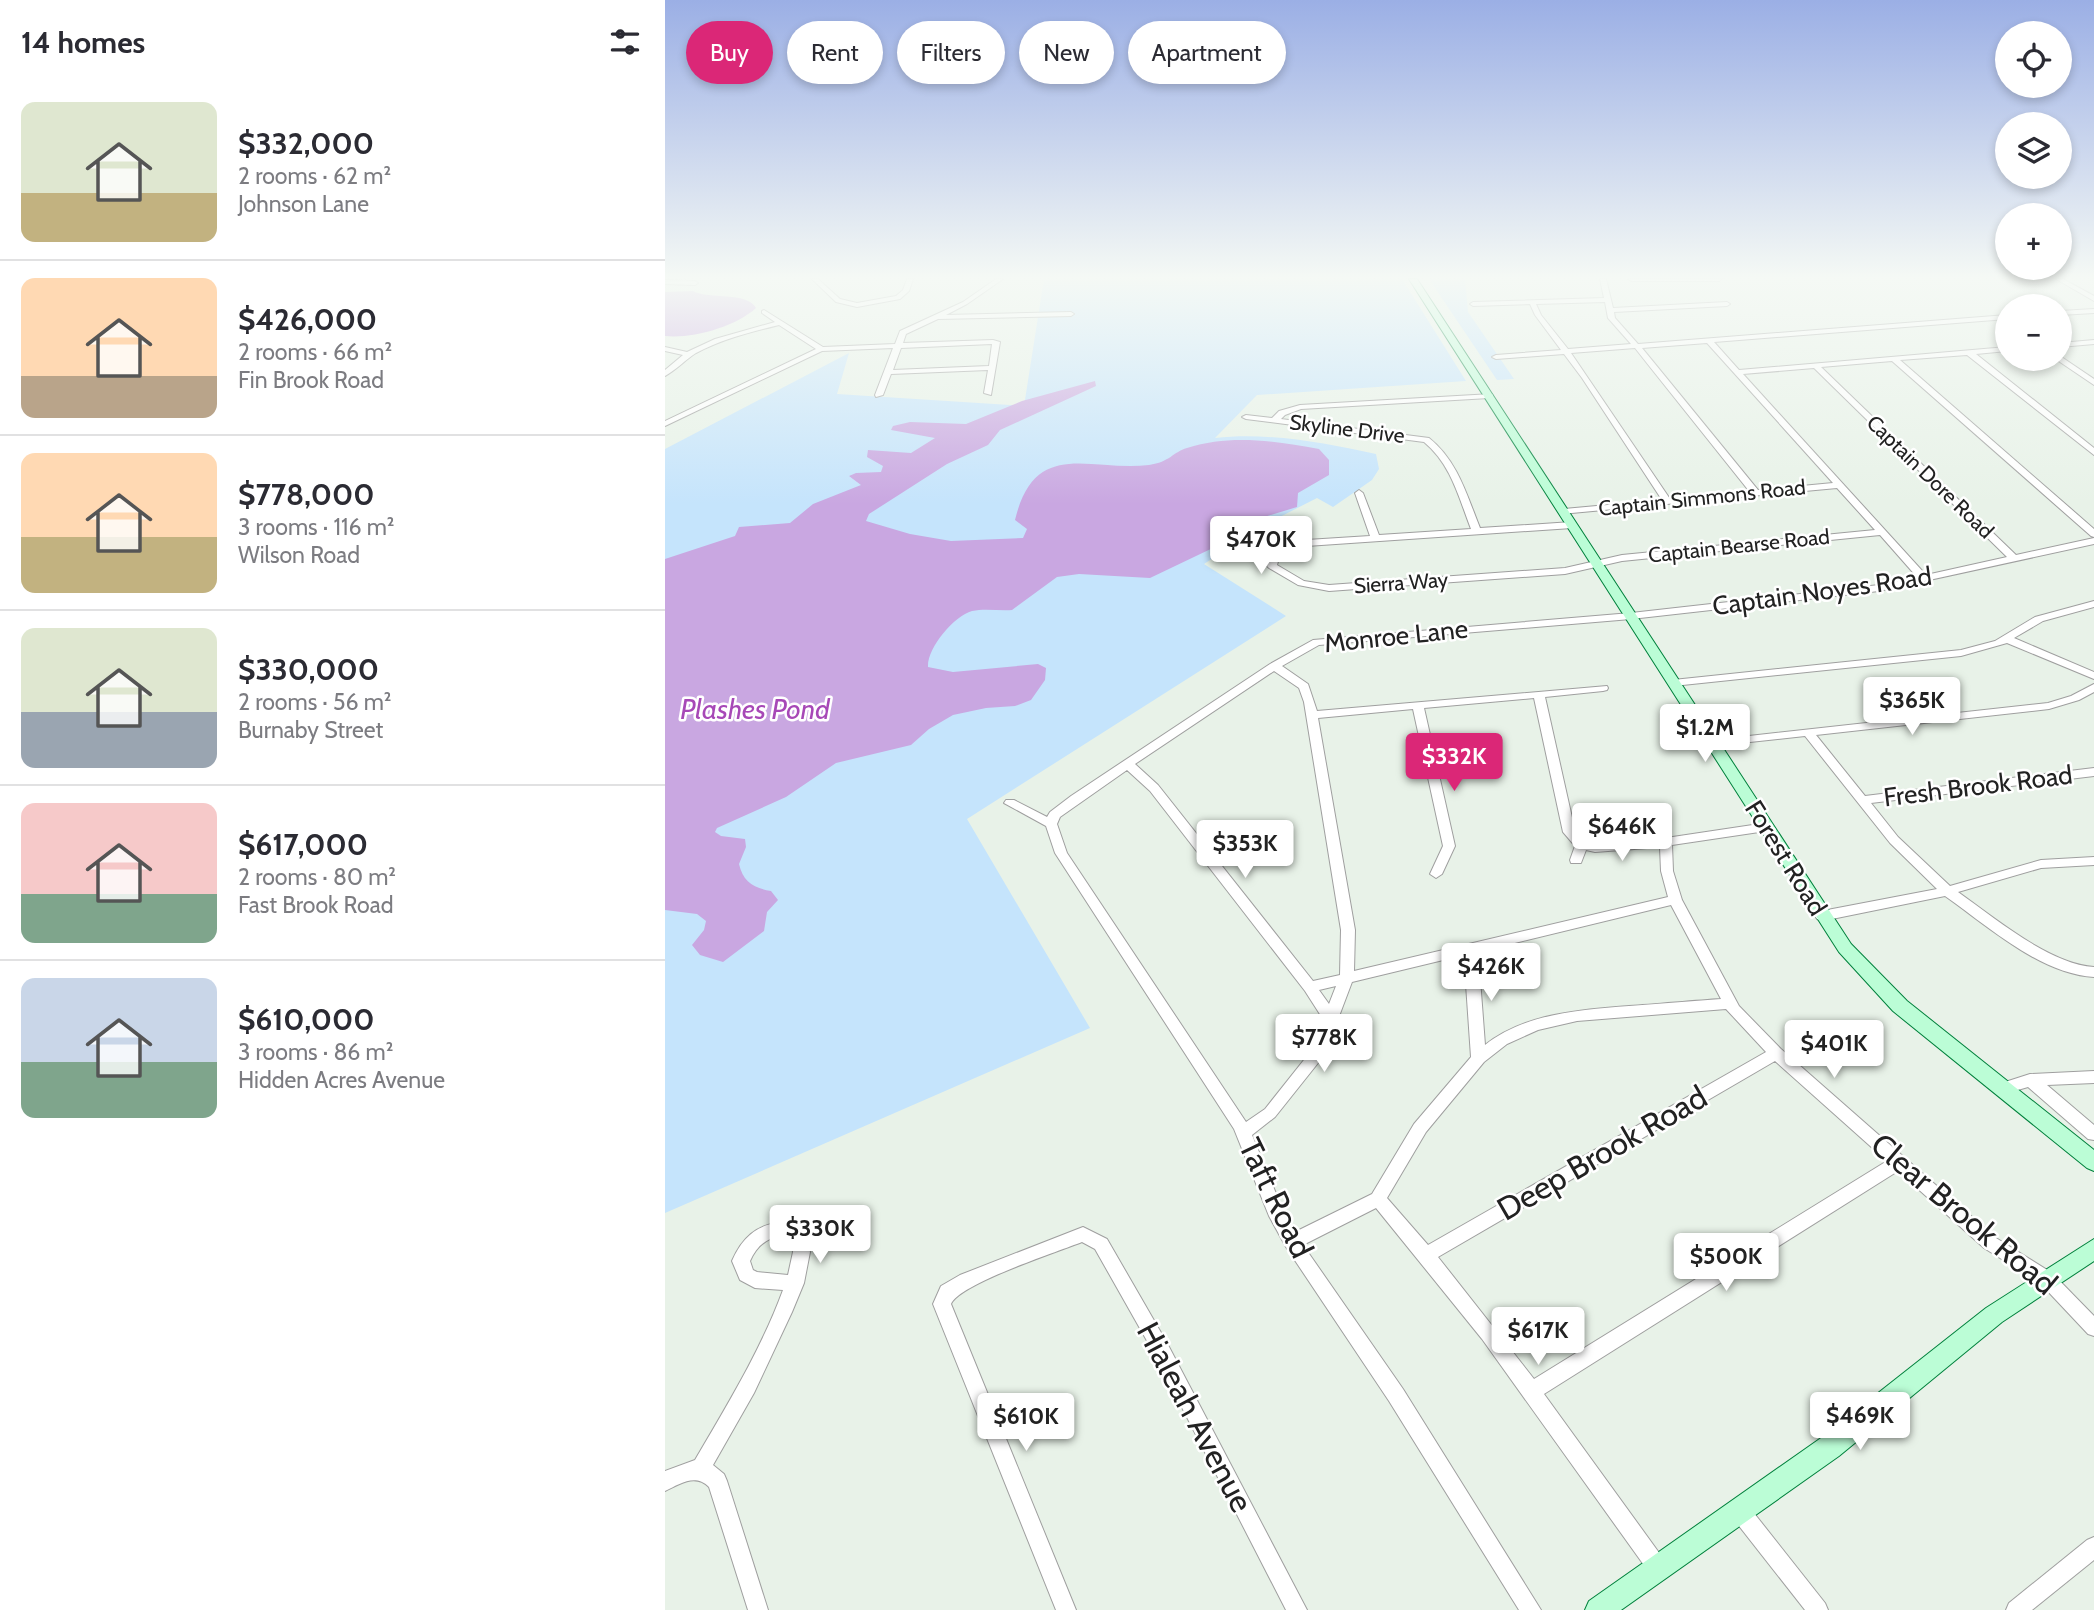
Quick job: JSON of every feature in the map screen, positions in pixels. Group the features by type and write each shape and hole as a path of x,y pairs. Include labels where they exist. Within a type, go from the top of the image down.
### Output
{"main road":[{"name":"Forest Road","path":"1462,354 1845,948 1878,985 2094,1162"},
{"path":"1598,1610 1830,1447 1994,1315 2046,1278 2094,1249"}],"street":[{"path":"665,374 686,354"},
{"path":"665,424 810,354"},
{"path":"879,395 894,354"},
{"path":"988,393 995,354"},
{"path":"1496,358 1552,354"},
{"path":"1569,354 1668,502"},
{"path":"1642,354 1755,493"},
{"path":"1721,354 1924,578"},
{"path":"1738,372 1947,354"},
{"path":"1973,354 2094,452"},
{"path":"1894,359 2094,534"},
{"name":"Captain Dore Road","path":"1816,366 2014,559"},
{"path":"2072,367 2094,383"},
{"path":"887,372 993,368"},
{"path":"1275,420 1300,407 1489,396"},
{"name":"Skyline Drive","path":"1246,417 1426,440 1438,449 1454,478 1477,532"},
{"name":"Captain Simmons Road","path":"1568,518 1668,502 1840,485"},
{"path":"1359,493 1376,539"},
{"name":"Sierra Way","path":"1568,518 1477,532 1291,544 1277,549 1272,566 1301,583 1321,588 1598,566"},
{"name":"Captain Bearse Road","path":"1598,566 1622,558 1880,531"},
{"name":"Captain Noyes Road","path":"1631,616 1879,588 2094,541"},
{"path":"1673,683 1961,653 2007,639 2039,619 2094,604"},
{"name":"Monroe Lane","path":"1051,824 1059,811 1307,646 1329,640 1631,616"},
{"path":"2007,639 2094,676"},
{"path":"1243,1132 1270,1114 1317,1054 1332,1021 1347,976 1350,940 1313,715 1304,686 1274,666"},
{"path":"1713,743 2049,706 2074,698 2094,687"},
{"path":"1313,715 1603,688"},
{"path":"1539,695 1569,832 1582,845 1595,848 1666,842 1766,827"},
{"path":"1418,705 1449,846 1436,874"},
{"path":"1808,732 1911,858 1947,891 2038,954 2077,971 2094,972"},
{"path":"1128,764 1154,788 1310,987 1332,1021"},
{"name":"Fresh Brook Road","path":"1861,800 2094,772"},
{"path":"1010,803 1051,824"},
{"name":"Taft Road","path":"1051,824 1061,853 1243,1132 1277,1216 1292,1242 1396,1395 1531,1610"},
{"name":"Clear Brook Road","path":"1666,842 1667,871 1675,900 1731,1003 1776,1053 1990,1243 2046,1278 2094,1328"},
{"path":"1576,860 1582,845"},
{"path":"1822,916 1947,891 2041,864 2094,860"},
{"path":"1310,987 1347,976 1471,950 1675,900"},
{"path":"1471,950 1479,1058"},
{"path":"1292,1242 1378,1199 1420,1128 1479,1058 1503,1040 1553,1020 1731,1003"},
{"name":"Deep Brook Road","path":"1427,1255 1776,1053"},
{"path":"2004,1088 2030,1080 2094,1077"},
{"path":"2030,1080 2094,1134"},
{"path":"1532,1391 1899,1162"},
{"path":"1378,1199 1427,1255 1532,1391 1658,1567"},
{"path":"1066,1610 1007,1460 943,1311 944,1296 966,1280 1083,1234"},
{"name":"Hialeah Avenue","path":"1083,1234 1101,1244 1129,1292 1297,1610"},
{"path":"701,1468 765,1351 795,1283"},
{"path":"665,1481 689,1470 701,1468 710,1472 721,1490 758,1610"},
{"path":"1739,1510 1818,1610"},
{"path":"2016,1610 2094,1547"}],"shaded area":[{"path":"847,354 837,394 1024,406 1032,354 1449,354 1466,381 1257,395 1215,438 1256,436 1337,446 1376,454 1379,469 1372,480 1333,507 1317,498 1262,526 1204,564 1286,616 967,819 1090,1028 665,1213 665,449"},
{"path":"1480,354 1497,354 1514,379 1497,380"}],"water":[{"name":"Plashes Pond","path":"1095,381 1096,386 1000,430 988,445 947,464 869,514 866,521 910,534 951,541 1023,538 1027,529 1015,520 1024,494 1036,477 1051,468 1067,464 1149,465 1162,462 1187,448 1220,441 1269,441 1319,449 1329,460 1329,475 1298,493 1297,507 1264,517 1217,546 1150,578 1079,574 1057,577 1012,610 977,610 957,619 937,642 928,667 953,672 1038,664 1046,668 1045,680 1031,700 1015,706 986,708 953,715 929,729 911,745 836,763 786,797 717,828 715,832 721,836 745,839 746,847 739,864 743,875 754,886 771,891 778,900 767,912 764,931 723,962 700,955 692,945 704,930 706,921 697,914 665,910 665,559 735,536 739,527 790,523 813,504 861,485 849,476 856,473 881,472 883,466 867,457 868,450 911,453 935,438 891,430 893,426 910,422 966,424 1022,401"}]}
